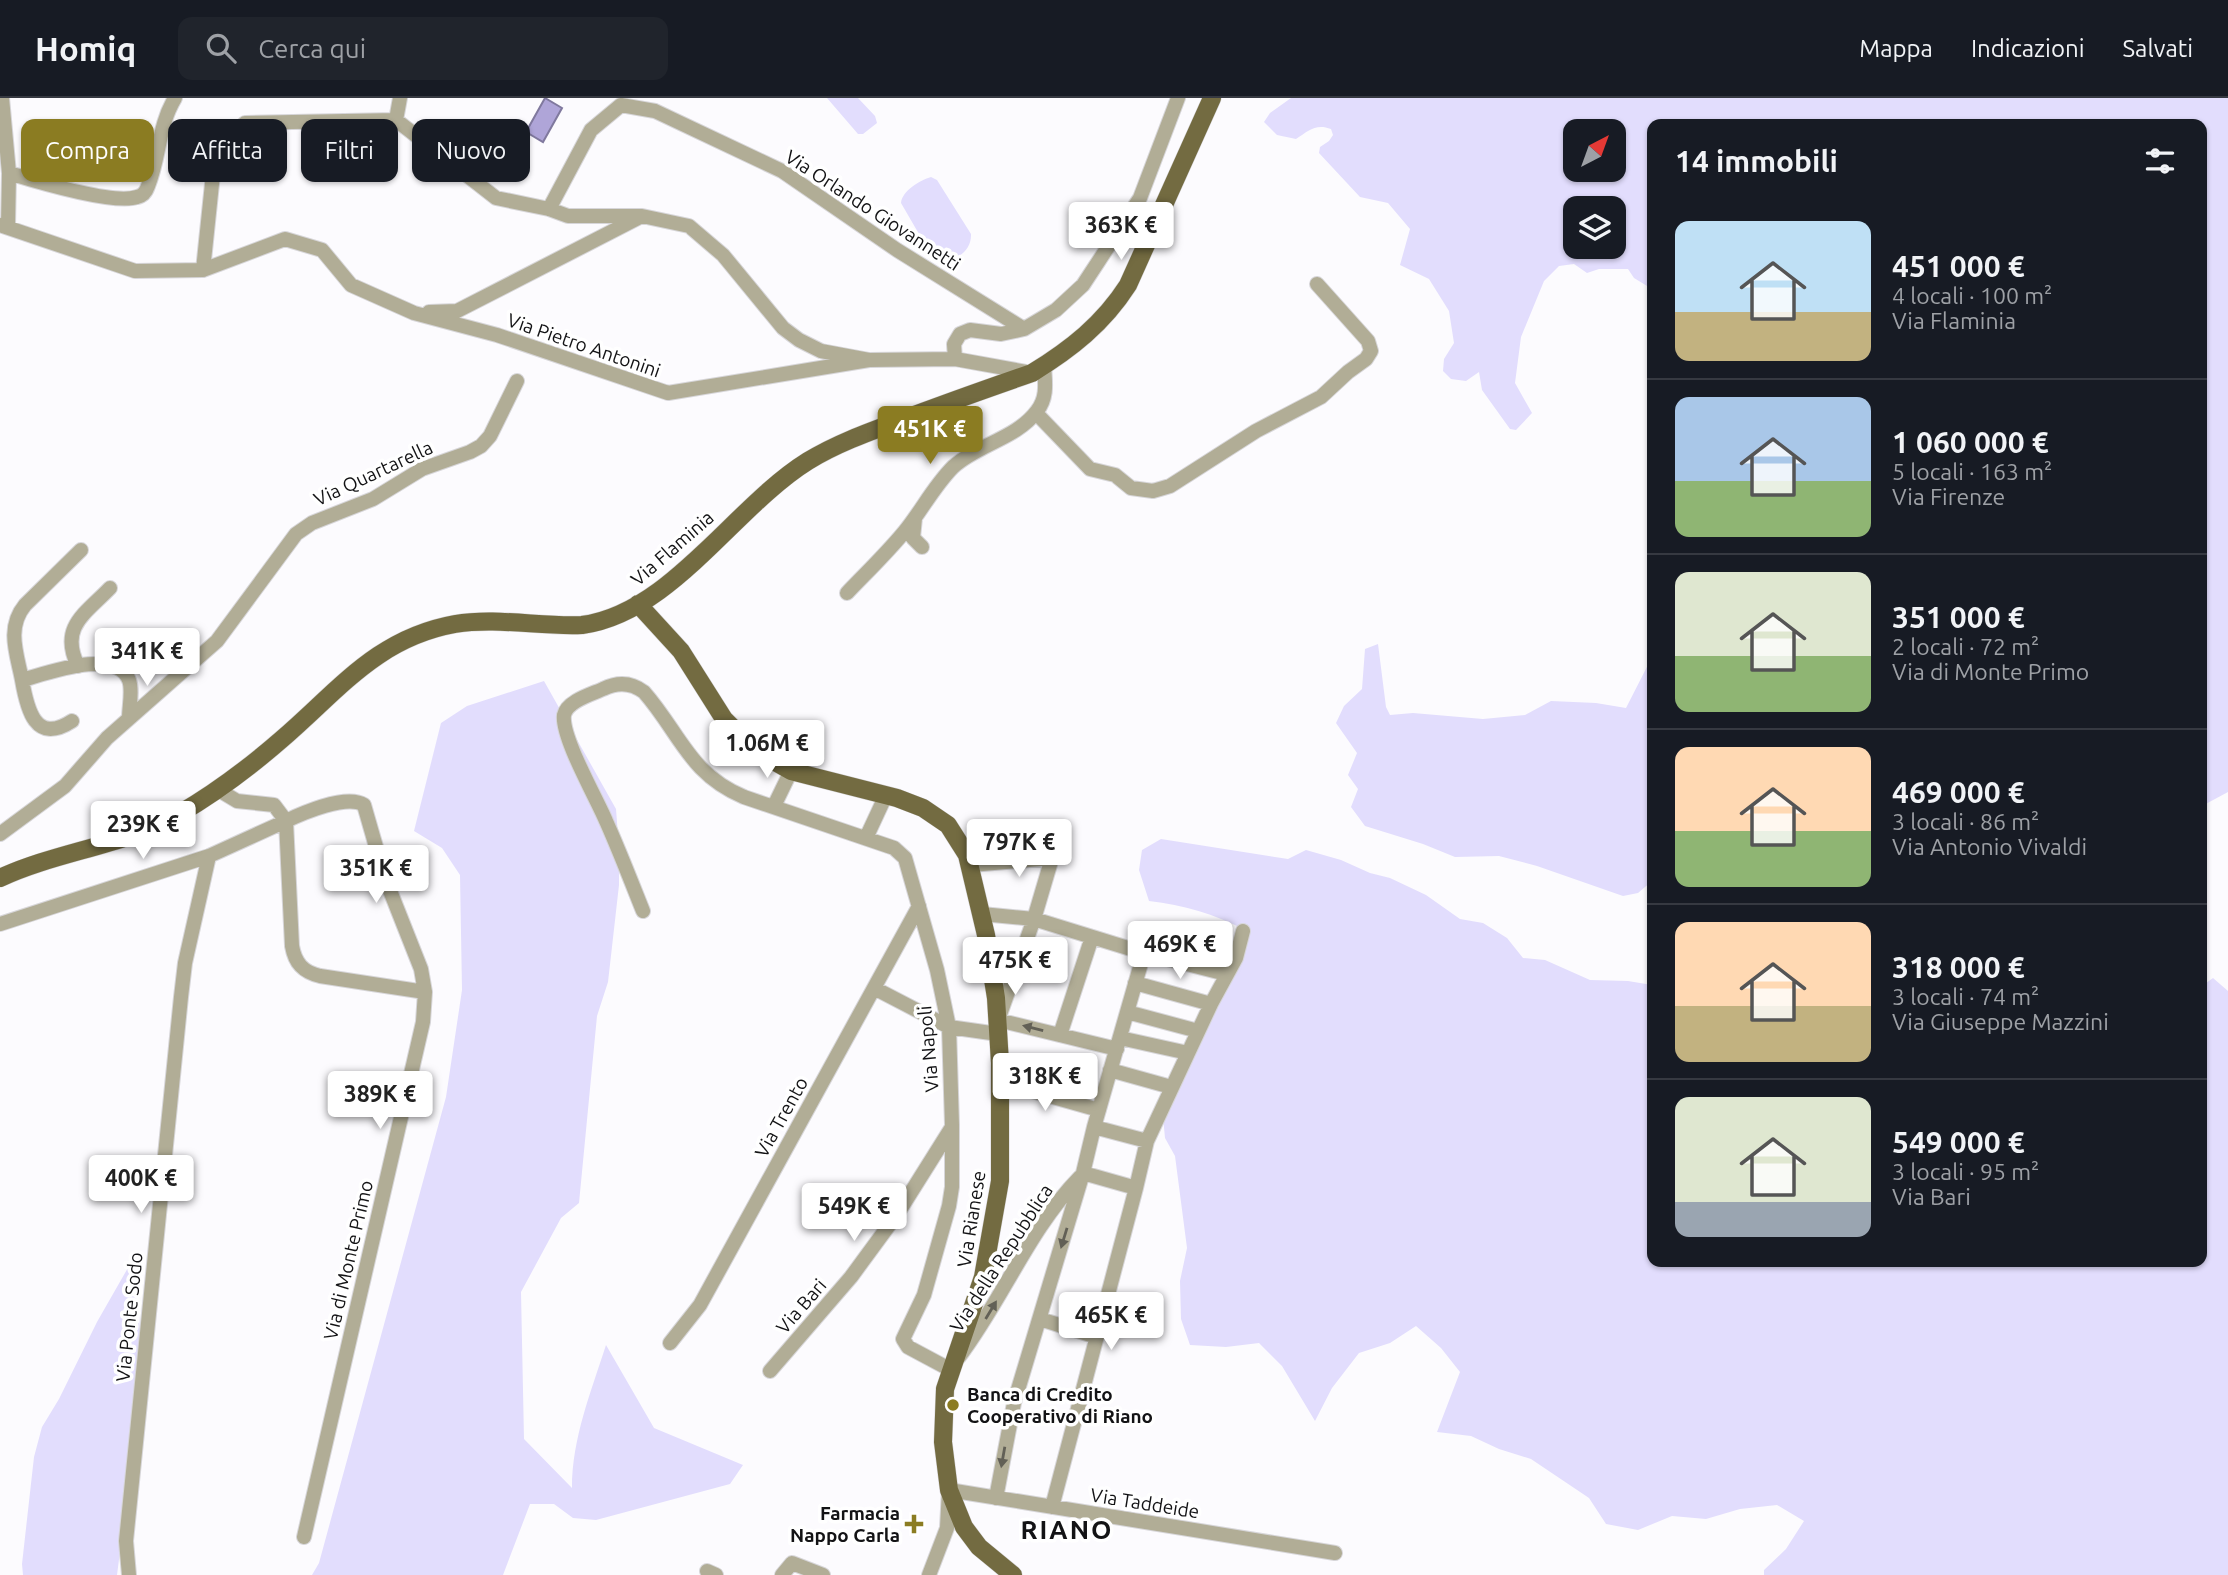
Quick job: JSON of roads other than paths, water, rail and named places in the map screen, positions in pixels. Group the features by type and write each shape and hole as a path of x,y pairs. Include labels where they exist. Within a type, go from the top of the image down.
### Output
{"main road":[{"name":"Via Flaminia","path":"0,878 26,867 158,825 193,806 274,746 363,665 404,638 435,628 464,623 588,625 612,618 664,587 767,491 821,453 853,438 1038,369 1093,329 1125,290 1212,98"},
{"name":"Via Rianese","path":"638,604 681,651 708,696 735,732 756,751 792,771 886,795 923,808 948,824 962,843 971,866 982,914 998,1027 1000,1181 997,1209 978,1298 951,1368 944,1394 942,1422 949,1490 962,1523 972,1540 1013,1575"}],"street":[{"path":"2,98 9,173 4,226"},
{"path":"9,173 78,191 114,197 138,197 148,186 162,125 176,98"},
{"path":"396,119 400,98"},
{"path":"955,359 955,340 964,332 970,330 997,335 1024,329 1056,310 1076,292 1096,268 1140,198 1178,98"},
{"name":"Via Orlando Giovannetti","path":"549,209 591,131 621,105 655,111 782,171 897,250 1024,329"},
{"path":"202,270 215,155 245,123 301,122"},
{"name":"Via Pietro Antonini","path":"398,122 496,198 549,209 568,216 642,216 689,226 723,256 783,328 799,340 821,351 869,360"},
{"name":"Via Pietro Antonini","path":"414,313 457,311 642,216"},
{"name":"Via Pietro Antonini","path":"4,226 135,271 202,270 285,239 322,250 351,285 414,313 496,335 668,393 869,360 955,359 1038,369"},
{"path":"1036,413 1090,469 1115,475 1131,488 1153,491 1170,486 1256,431 1321,397 1366,359 1371,351 1368,341 1317,284"},
{"path":"847,593 902,534 939,483 960,461 1017,429 1036,413 1045,394 1038,369"},
{"name":"Via Quartarella","path":"0,834 65,786 98,746 217,641 296,534 316,522 373,499 422,469 481,446 491,436 517,381"},
{"path":"915,517 913,538 922,547"},
{"path":"72,721 52,729 39,724 28,708 13,634 17,616 25,606 81,550"},
{"path":"78,666 71,648 72,632 80,619 110,588"},
{"path":"22,680 78,666 104,663 127,676 130,683 129,718"},
{"name":"Via Napoli","path":"643,911 573,748 564,719 565,712 571,705 614,685 629,684 638,687 705,774 737,794 902,853 907,861 937,970 949,1027 952,1125 949,1206 924,1295 903,1339 908,1347 951,1368"},
{"path":"774,806 792,771"},
{"path":"217,789 237,801 274,805 286,821 292,946 298,963 314,975 425,992"},
{"path":"866,838 886,795"},
{"name":"Via di Monte Primo","path":"286,821 320,807 354,801 362,803 367,811 385,878 421,969 425,992 424,1022 304,1537"},
{"path":"0,924 209,856 286,821"},
{"name":"Via Ponte Sodo","path":"129,1575 125,1543 181,997 185,963 209,856"},
{"path":"971,866 1052,858 998,1027"},
{"name":"Via Trento","path":"670,1343 699,1305 919,906"},
{"path":"982,914 1034,919 1144,953 1226,974"},
{"path":"1052,1507 1147,1141 1211,1004 1236,958 1242,931"},
{"path":"1059,1035 1092,937"},
{"path":"996,1497 1014,1404 1083,1173 1144,953"},
{"path":"1135,983 1211,1004"},
{"path":"874,988 949,1027 998,1027 1188,1053"},
{"path":"1127,1012 1198,1031"},
{"path":"1110,1070 1171,1087"},
{"path":"1000,1082 1099,1110"},
{"name":"Via Bari","path":"770,1371 851,1277 898,1213 952,1125"},
{"path":"1094,1127 1147,1141"},
{"path":"1083,1173 1136,1188"},
{"name":"Via della Repubblica","path":"951,1368 984,1322 1050,1211 1083,1173"},
{"path":"1040,1319 1097,1337"},
{"path":"929,1575 947,1528 949,1490"},
{"name":"Via Taddeide","path":"949,1490 1335,1553"},
{"path":"782,1575 792,1563 823,1575"}],"place":[{"name":"Banca di Credito Cooperativo di Riano","path":"953,1405"},
{"name":"Farmacia Nappo Carla","path":"914,1524"}],"district":[{"name":"RIANO","path":"1067,1529"}]}
